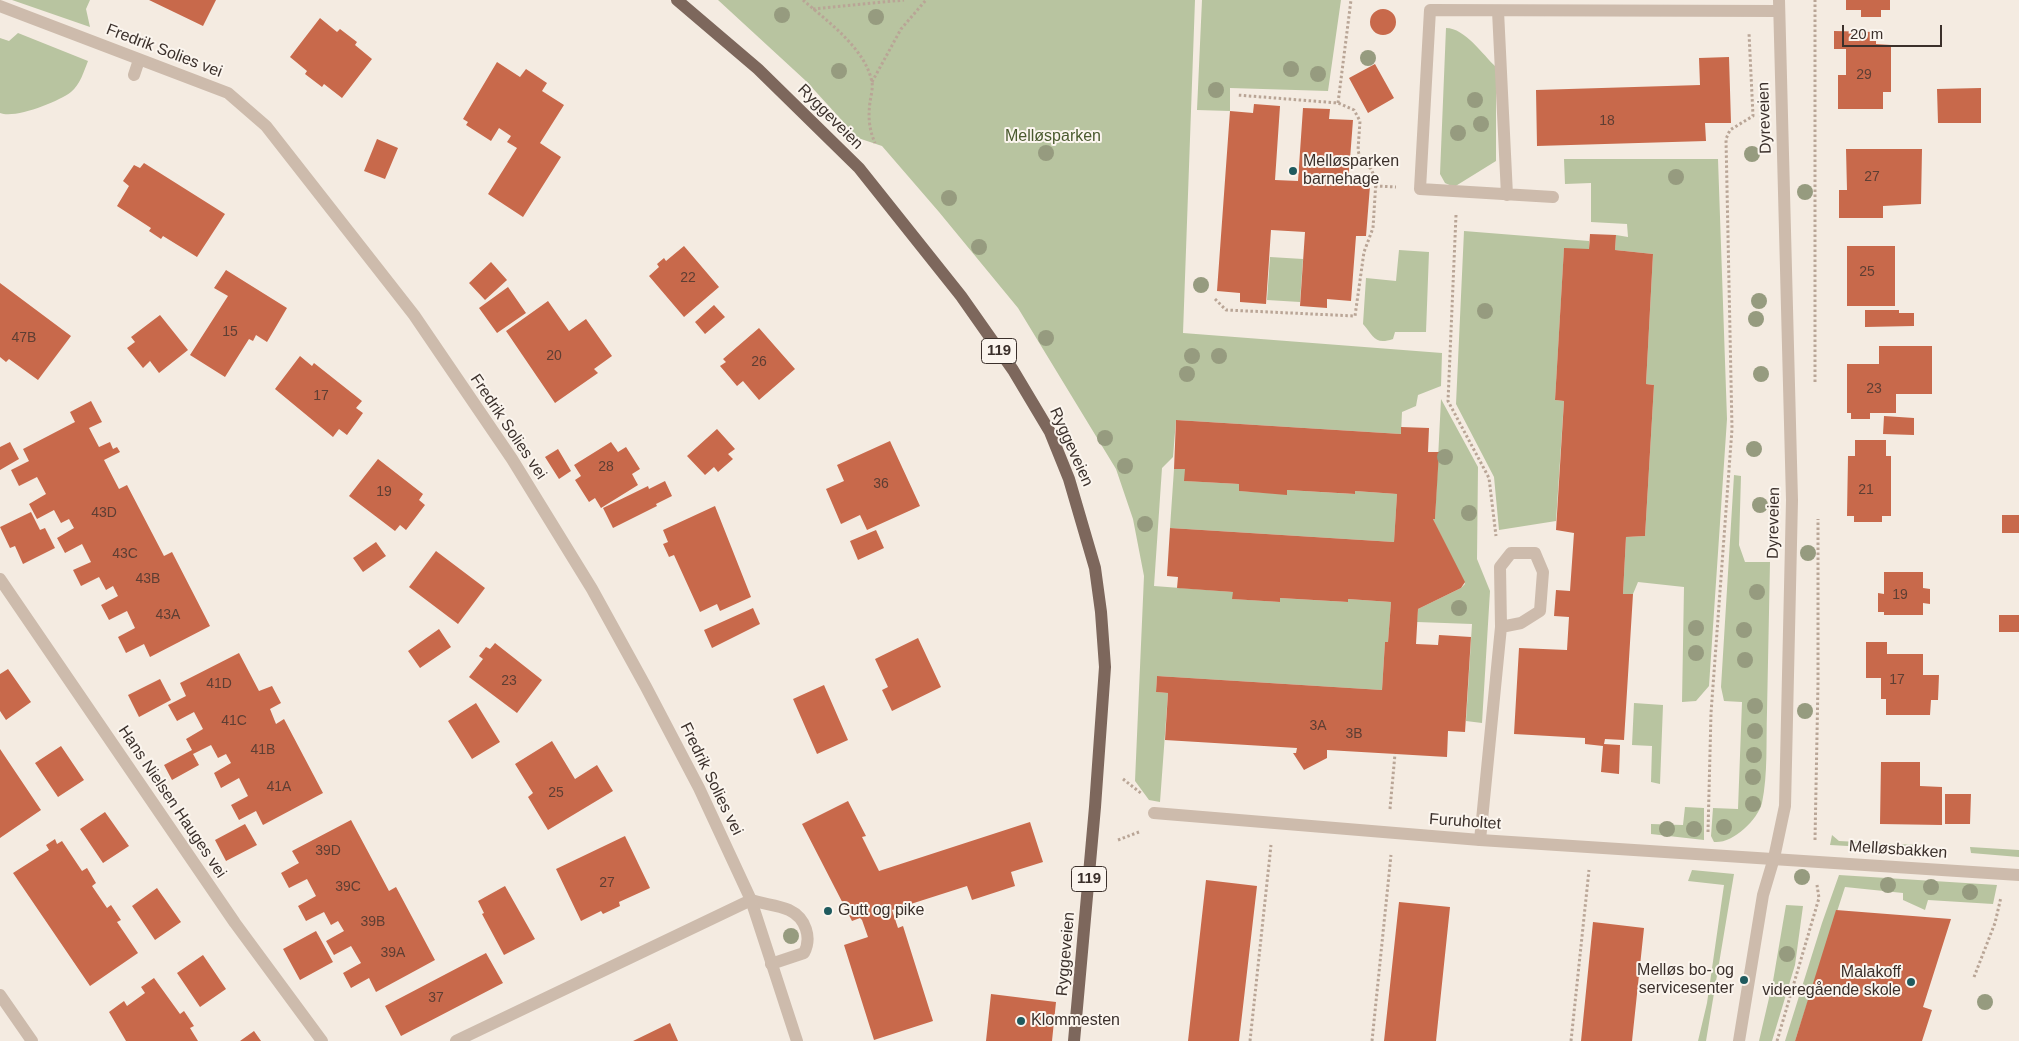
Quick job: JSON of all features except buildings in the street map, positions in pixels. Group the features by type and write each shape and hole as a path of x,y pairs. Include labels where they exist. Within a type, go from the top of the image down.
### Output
{"main road":[{"name":"Ryggeveien","path":"677,0 758,69 859,168 961,296 1013,370 1050,432 1070,479 1095,568 1101,612 1104,667 1094,817 1074,1041"}],"street":[{"path":"1553,197 1420,189 1430,10 1748,11 1779,5"},
{"name":"Dyreveien","path":"1739,1041 1763,895 1774,858 1785,806 1792,500 1779,5"},
{"name":"Fredrik Solies vei","path":"0,6 139,60 187,75 228,93 266,126 414,315 512,459 592,589 699,788 750,900 797,1041"},
{"path":"1498,11 1507,195"},
{"path":"134,75 139,60"},
{"path":"1480,840 1500,627 1500,567 1511,553 1535,553 1543,572 1540,611 1521,623 1500,627"},
{"name":"Hans Nielsen Hauges vei","path":"0,579 235,923 322,1041"},
{"name":"Furuholtet","path":"1154,813 1480,840 1774,858"},
{"name":"Melløsbakken","path":"1774,858 2019,875"},
{"path":"456,1041 750,900 789,910 798,917 806,929 809,944 804,953 772,964"},
{"path":"0,995 32,1041"}],"path":[{"path":"803,0 845,38 862,58 872,83"},
{"path":"813,9 904,0"},
{"path":"875,143 869,128 872,83 902,29 926,0"},
{"path":"1338,103 1351,0"},
{"path":"1707,853 1711,713 1732,429 1726,139 1730,130 1753,116 1748,11"},
{"path":"1215,299 1226,310 1355,316 1364,252 1373,228 1375,186 1371,168 1360,158 1358,150 1360,121 1354,110 1338,103 1237,94"},
{"path":"1375,186 1402,188"},
{"path":"1457,192 1448,402 1489,478 1500,567"},
{"path":"1372,1041 1391,832 1394,754"},
{"path":"1250,1041 1274,822"},
{"path":"1571,1041 1592,847"},
{"path":"1974,977 1995,923"}],"green space":[{"path":"12,0 90,0 86,9 90,27"},
{"name":"Melløsparken","path":"718,0 1195,0 1183,333 1442,353 1441,386 1418,395 1416,406 1402,412 1401,434 1176,420 1173,457 1162,468 1154,586 1233,592 1233,599 1280,602 1280,598 1348,602 1348,599 1391,602 1388,642 1385,642 1382,690 1157,676 1156,692 1168,693 1160,802 1149,800 1135,781 1144,576 1133,519 1116,469 1018,308 939,212 882,146 858,138 806,81"},
{"path":"1202,0 1341,0 1328,91 1230,88 1230,111 1197,110"},
{"path":"1446,28 1460,32 1467,37 1496,67 1496,161 1454,187 1445,183 1440,174"},
{"path":"18,33 88,61 77,86 65,96 26,112 16,114 0,113 0,38 9,41"},
{"path":"1564,159 1718,159 1727,419 1709,686 1696,701 1682,702 1684,587 1638,582 1633,594 1623,594 1626,537 1645,536 1654,385 1646,384 1653,254 1615,250 1616,235 1628,237 1627,224 1591,222 1591,183 1565,184"},
{"path":"1464,231 1589,241 1589,249 1564,249 1555,400 1564,401 1556,521 1499,530 1494,477 1456,404"},
{"path":"1399,250 1429,252 1426,332 1395,332 1393,339 1382,341 1375,339 1363,324 1366,278 1396,281"},
{"path":"1270,257 1303,259 1300,302 1267,300"},
{"path":"1441,399 1478,467 1477,559 1490,591 1482,723 1466,721 1472,624 1417,622 1418,609 1461,588 1465,584 1433,519 1435,519"},
{"path":"1174,469 1185,469 1185,481 1239,484 1239,491 1287,494 1287,490 1354,494 1355,491 1397,494 1394,542 1170,528"},
{"path":"1734,475 1741,476 1739,545 1745,562 1770,562 1766,769 1762,803 1755,817 1736,835 1721,842 1714,842 1711,836 1713,808 1738,809 1742,702 1724,701 1721,687"},
{"path":"1634,703 1663,705 1660,784 1651,782 1652,746 1632,745"},
{"path":"1685,807 1704,808 1704,840 1651,834 1651,824 1683,825"},
{"path":"1832,835 1839,841 1917,845 1918,850 1830,845"},
{"path":"1970,847 2019,850 2019,857 1971,853"},
{"path":"1692,870 1734,874 1706,1041 1698,1041 1707,1003 1724,885 1688,881"},
{"path":"1839,875 1997,885 1993,904 1928,900 1925,910 1903,900 1903,893 1845,887 1795,1041 1785,1041 1822,923"},
{"path":"1786,905 1803,906 1795,965 1772,1041 1759,1041 1773,981"}],"place":[{"name":"Melløsparken barnehage","path":"1293,171"},
{"name":"Gutt og pike","path":"828,911"},
{"name":"Melløs bo- og servicesenter","path":"1744,980"},
{"name":"Malakoff videregående skole","path":"1911,982"},
{"name":"Klommesten","path":"1021,1021"}]}
